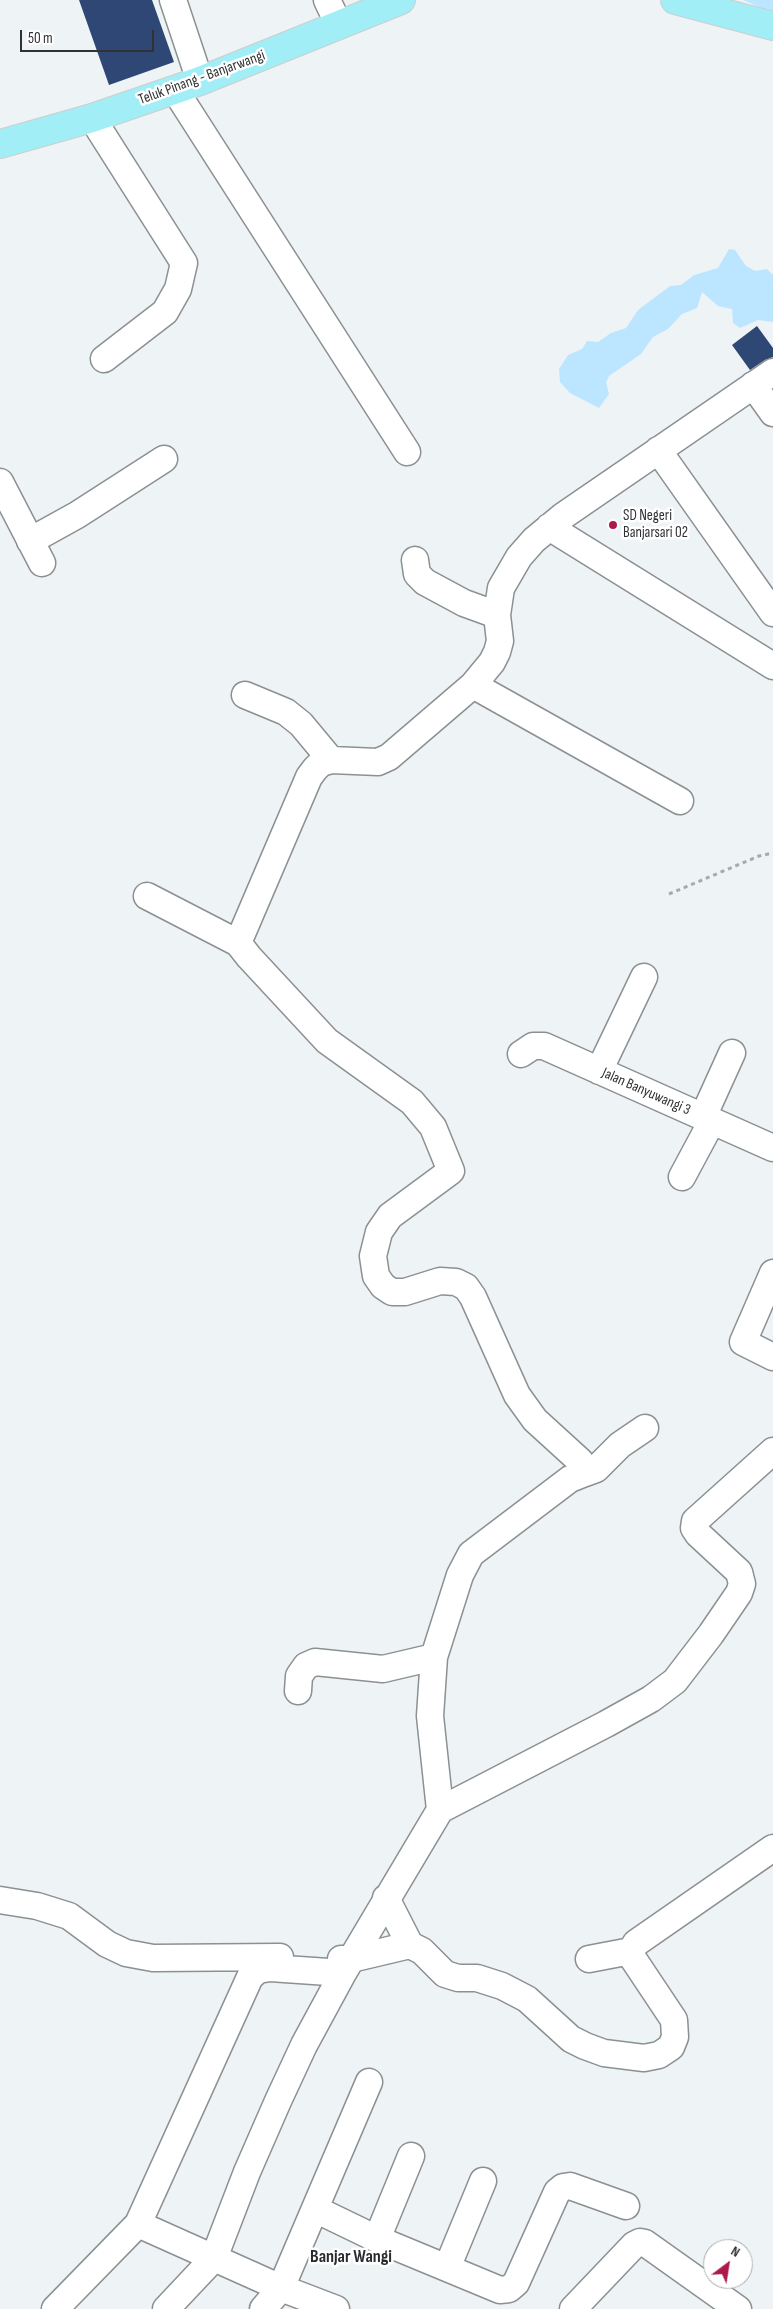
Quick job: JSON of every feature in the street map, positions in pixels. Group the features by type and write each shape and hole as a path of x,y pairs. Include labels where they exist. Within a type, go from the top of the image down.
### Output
{"main road":[{"name":"Teluk Pinang - Banjarwangi","path":"0,144 92,118 175,90 401,0"},
{"path":"674,0 773,26"}],"street":[{"path":"173,0 200,81"},
{"path":"327,0 340,25"},
{"path":"175,90 407,452"},
{"path":"92,118 184,263 178,289 165,312 104,359"},
{"path":"238,943 309,777 322,763 331,760 378,762 389,757 473,685 492,662 497,652 500,641 497,615 501,588 519,557 549,526 763,378 773,414"},
{"path":"658,450 773,613"},
{"path":"30,541 77,515 164,459"},
{"path":"0,482 42,563"},
{"path":"549,526 773,666"},
{"path":"415,560 417,574 424,582 464,603 497,615"},
{"path":"473,685 680,801"},
{"path":"246,696 286,712 301,724 331,760"},
{"path":"147,896 238,943 328,1041 412,1102 433,1127 451,1171 390,1216 379,1232 373,1256 376,1276 383,1286 392,1292 405,1292 440,1281 456,1282 466,1287 474,1297 517,1395 535,1420 580,1461 585,1473"},
{"path":"599,1071 644,977"},
{"name":"Jalan Banyuwangi 3","path":"521,1054 533,1046 544,1046 773,1148"},
{"path":"682,1177 708,1119 732,1053"},
{"path":"773,1273 743,1338 743,1342 773,1357"},
{"path":"440,1810 430,1716 434,1657 460,1575 471,1554 570,1479 596,1468 620,1446 645,1428"},
{"path":"166,2309 214,2258 247,2172 304,2045 386,1898 440,1810 606,1724 651,1699 675,1680 711,1634 739,1593 742,1584 739,1572 698,1534 694,1528 695,1522 773,1451"},
{"path":"298,1691 299,1676 306,1666 315,1662 383,1669 434,1657"},
{"path":"386,1898 410,1945 422,1950 445,1974 458,1978 478,1978 502,1986 527,1999 570,2038 585,2046 604,2054 644,2058 659,2054 671,2047 675,2037 674,2020 632,1957 631,1951 636,1943 773,1848"},
{"path":"0,1900 38,1906 60,1912 80,1922 115,1949 153,1958 255,1957 347,1966"},
{"path":"55,2309 138,2224 250,1976 258,1970 270,1968 347,1966 410,1945"},
{"path":"589,1959 631,1951"},
{"path":"290,2297 315,2209 369,2082"},
{"path":"377,2239 411,2156"},
{"path":"446,2268 483,2181"},
{"path":"315,2209 377,2239 500,2290 509,2289 516,2283 557,2192 563,2187 570,2186 626,2206"},
{"path":"138,2224 214,2258 290,2297 336,2309"},
{"path":"584,2306 634,2245 640,2242 645,2243 738,2309"},
{"path":"263,2309 290,2297"}],"path":[{"path":"669,894 759,856 773,853"}],"shaded area":[{"path":"743,0 773,0 773,27 759,7"},
{"path":"729,249 735,250 746,266 755,271 767,269 773,275 773,322 758,320 740,328 733,323 732,309 718,306 702,292 697,308 682,314 668,329 653,337 641,354 609,376 606,382 609,394 599,408 570,393 560,382 559,369 568,355 582,349 587,341 598,342 611,333 626,328 638,310 670,286 681,285 694,275 718,268"}],"building":[{"path":"79,0 152,0 174,62 109,85"},
{"path":"757,326 773,348 773,357 750,370 732,345"}],"place":[{"name":"SD Negeri Banjarsari 02","path":"613,525"}],"district":[{"name":"Banjar Wangi","path":"351,2257"}]}
